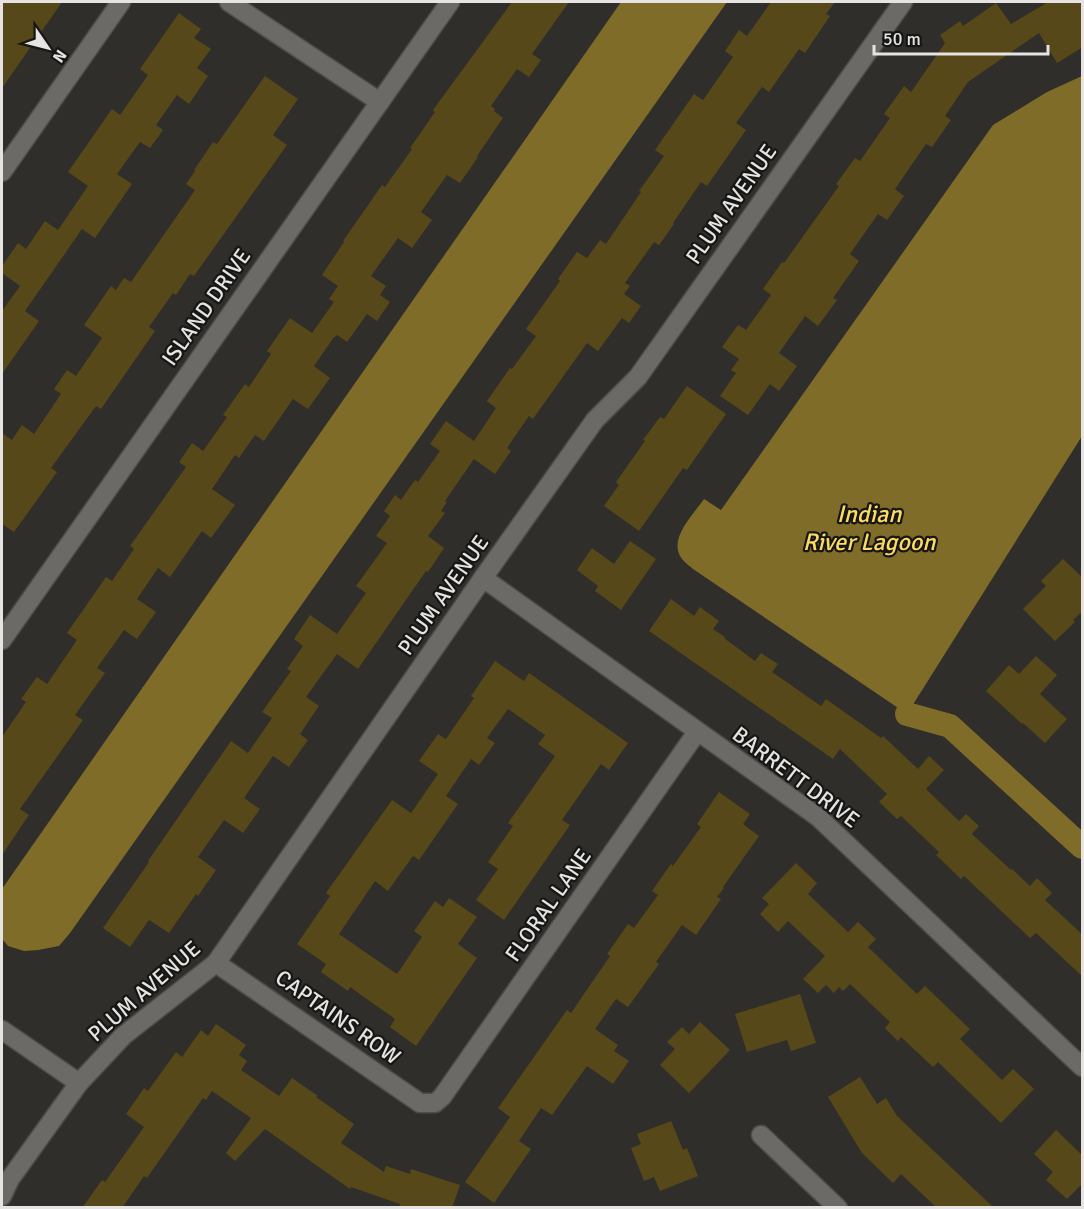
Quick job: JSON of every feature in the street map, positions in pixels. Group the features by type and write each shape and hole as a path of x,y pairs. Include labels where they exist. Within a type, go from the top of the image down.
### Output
{"street":[{"path":"2,172 121,2"},
{"path":"229,2 380,102"},
{"name":"ISLAND DRIVE","path":"2,640 450,2"},
{"name":"PLUM AVENUE","path":"2,1196 10,1179 79,1083 123,1036 216,963 595,420 638,377 903,2"},
{"name":"BARRETT DRIVE","path":"483,578 818,817 1083,1067"},
{"name":"FLORAL LANE","path":"435,1103 442,1097 697,732"},
{"name":"CAPTAINS ROW","path":"216,963 420,1103 435,1103"},
{"path":"2,1030 79,1083"},
{"path":"761,1136 838,1208"}],"water":[{"path":"621,2 727,2 70,933 59,946 24,951 8,946 2,939 2,889"},
{"name":"Indian River Lagoon","path":"1082,76 1082,436 907,714 693,569 678,552 679,536 704,499 721,510 993,125 1047,92"}],"building":[{"path":"2,2 62,2 2,88"},
{"path":"512,2 569,2 532,54 541,60 529,77 517,69 491,106 503,118 460,183 447,175 421,212 432,220 412,248 398,238 371,276 386,286 380,295 390,302 377,321 367,314 347,342 337,335 334,337 314,366 330,378 308,409 293,399 264,441 255,435 239,458 235,455 212,489 235,505 211,538 202,531 170,577 158,568 137,599 156,612 137,639 124,630 97,668 105,673 75,715 83,720 20,809 29,815 2,855 2,737 26,702 21,699 37,677 47,684 77,640 67,633 106,577 112,581 134,549 130,546 186,467 179,462 192,443 203,451 227,417 223,415 245,384 249,387 271,354 267,351 290,318 312,333 334,302 329,299 338,286 322,275 382,185 385,187 412,149 410,148 435,112 433,110"},
{"path":"771,2 835,2 826,14 830,16 805,53 799,49 769,92 762,87 736,123 746,130 707,186 701,182 659,245 654,242 625,283 630,286 624,294 641,306 629,323 622,318 598,351 587,343 533,419 529,416 507,448 511,451 495,474 474,459 445,501 447,502 441,511 445,513 428,536 444,548 428,572 426,571 358,669 337,654 306,697 319,706 300,734 308,740 289,767 273,756 244,798 260,809 243,833 224,820 198,857 216,870 169,933 149,920 130,947 103,928 231,741 248,753 272,718 262,712 291,671 287,669 303,646 294,639 310,615 337,634 366,593 356,586 387,543 376,536 390,516 384,511 395,495 401,500 415,480 418,482 440,451 430,444 446,421 474,441 496,408 487,401 536,336 526,329 560,281 558,279 577,252 587,258 600,240 606,244 664,156 655,150 694,94 703,100 733,57 725,51 739,30 747,36"},
{"path":"1048,2 1083,2 1083,47 1057,63 1039,33 968,82 945,116 951,120 932,147 926,144 895,189 904,196 887,220 878,214 850,254 859,261 833,298 837,300 818,326 805,316 779,353 797,366 779,391 770,384 748,415 720,396 736,373 731,370 739,359 722,347 738,325 746,330 771,295 763,289 839,186 836,184 855,158 860,161 890,118 884,114 904,86 911,92 945,43 940,35 960,21 963,26 996,3 1011,24"},
{"path":"179,13 201,29 194,38 211,49 197,68 208,76 189,104 177,95 156,125 163,130 150,148 140,142 117,174 132,184 95,238 82,229 25,311 39,321 2,374 2,311 20,286 2,273 2,266 18,243 26,249 45,221 58,230 88,186 68,172 112,109 120,115 148,75 140,69"},
{"path":"265,76 298,99 273,135 287,145 194,276 190,274 176,295 173,293 149,327 155,331 101,409 96,406 51,468 57,472 14,532 2,524 2,433 12,440 22,425 34,434 61,394 54,389 67,370 76,376 102,338 84,325 111,286 116,290 124,278 131,282 195,190 186,184 194,170 213,142 217,144"},
{"path":"687,386 726,414 687,470 683,468 639,531 604,506 619,485 616,482 645,441 643,440 660,417 664,419"},
{"path":"630,541 656,559 621,610 595,591 598,586 577,570 592,548 614,564"},
{"path":"1063,559 1083,578 1083,611 1055,641 1023,609 1046,586 1041,581"},
{"path":"671,599 694,616 700,607 719,621 713,629 724,638 755,661 761,653 778,664 772,672 821,706 826,699 881,738 883,736 918,769 929,756 944,770 926,789 959,821 966,814 979,826 972,834 1030,886 1037,878 1052,893 1045,900 1083,935 1083,977 1036,933 1030,938 964,876 961,879 936,855 939,852 901,816 897,819 879,802 887,794 840,749 833,759 649,631"},
{"path":"1036,656 1057,675 1040,694 1067,719 1045,743 986,691 1009,665 1019,674"},
{"path":"495,661 524,681 529,673 628,743 609,770 601,764 562,820 570,825 504,920 476,900 498,869 488,862 513,826 508,823 555,756 538,744 545,735 508,709 487,738 495,743 479,765 471,759 446,796 458,804 419,860 413,856 388,891 375,881 339,934 397,974 422,937 414,931 435,901 443,907 449,898 477,917 458,944 477,958 416,1046 390,1027 395,1019 350,987 348,991 321,972 326,964 297,944 330,896 326,893 392,800 411,813 438,774 419,761 438,734 446,739 474,698 471,696"},
{"path":"719,792 750,814 743,824 759,836 723,887 717,897 721,899 696,935 682,925 656,962 659,964 628,1007 616,999 595,1029 618,1045 614,1051 629,1061 613,1084 587,1066 552,1115 541,1108 519,1141 531,1149 494,1203 465,1182 510,1117 498,1108 567,1010 571,1013 610,956 607,954 628,924 634,928 658,895 652,891 701,827 697,824"},
{"path":"796,863 817,883 808,894 848,932 858,922 876,939 868,947 917,994 925,986 970,1029 960,1039 1002,1080 1013,1069 1034,1089 1001,1123 938,1062 933,1067 901,1037 898,1041 885,1028 890,1022 850,984 843,991 839,987 834,993 826,985 818,993 803,979 825,956 788,921 778,932 760,914 769,904 762,898"},
{"path":"800,994 816,1043 791,1051 787,1040 747,1052 735,1014"},
{"path":"700,1022 730,1050 689,1093 660,1065 675,1049 667,1042 682,1027 689,1034"},
{"path":"216,1024 246,1045 239,1055 247,1061 241,1070 279,1096 292,1078 318,1096 316,1097 354,1124 341,1143 384,1172 386,1166 410,1174 411,1169 460,1185 452,1208 399,1208 400,1204 351,1187 350,1189 265,1129 235,1161 226,1153 251,1118 212,1091 206,1100 203,1098 147,1178 144,1176 122,1208 82,1208 102,1180 105,1182 144,1127 126,1114 144,1088 148,1091 176,1052 182,1057 201,1030 208,1036"},
{"path":"860,1077 877,1104 886,1098 897,1116 994,1208 937,1208 901,1174 893,1183 862,1153 828,1097"},
{"path":"671,1121 683,1150 687,1148 698,1176 660,1191 654,1177 644,1181 631,1148 641,1144 637,1134"},
{"path":"1056,1130 1083,1156 1083,1183 1067,1199 1046,1180 1053,1172 1034,1154"}],"waterway":[{"path":"907,714 950,726 1082,847"}]}
